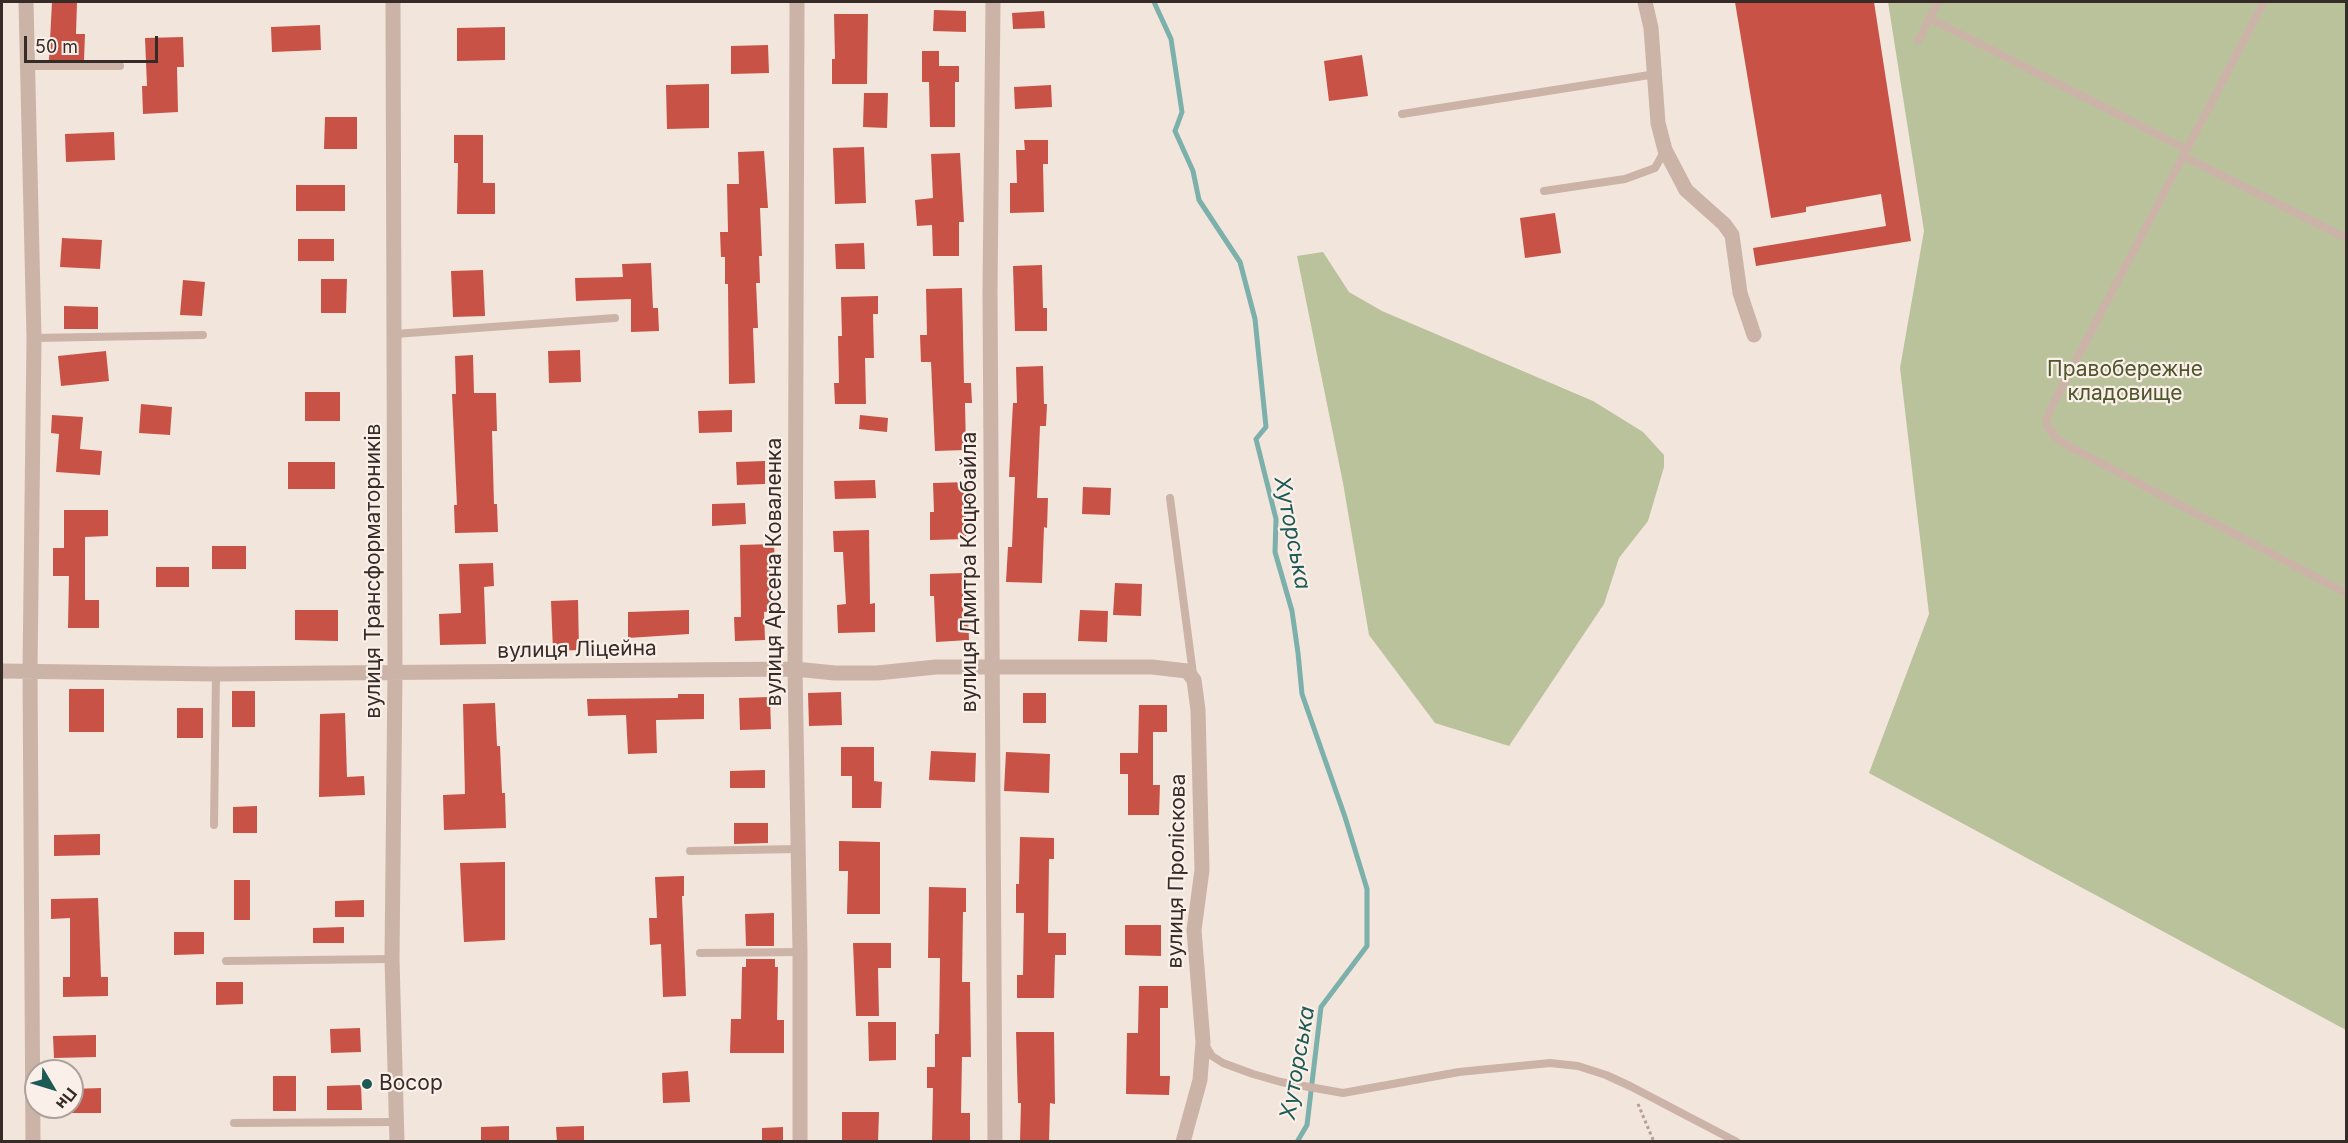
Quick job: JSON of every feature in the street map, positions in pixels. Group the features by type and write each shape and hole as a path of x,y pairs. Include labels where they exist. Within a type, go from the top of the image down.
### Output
{"street":[{"path":"26,2 34,338 30,671 33,1142"},
{"name":"вулиця Трансформаторників","path":"393,2 395,673 392,958 398,1142"},
{"name":"вулиця Арсена Коваленка","path":"797,2 795,669 800,952 800,1142"},
{"name":"вулиця Дмитра Коцюбайла","path":"993,2 990,268 995,1142"},
{"path":"1646,2 1656,74 1658,123 1665,150 1686,190 1724,224 1732,235 1740,293 1754,335"},
{"name":"вулиця Ліцейна","path":"2,671 216,674 795,669 835,673 878,673 936,667 1152,667 1187,671 1194,680"},
{"name":"вулиця Проліскова","path":"1184,1142 1200,1080 1203,1042 1194,930 1202,870 1198,719 1194,680"}],"lane":[{"path":"1918,41 1938,2"},
{"path":"2264,2 2051,408 2047,426 2056,438 2074,449 2346,593"},
{"path":"1929,18 2346,238"},
{"path":"28,66 120,66"},
{"path":"1402,114 1656,74"},
{"path":"1544,191 1625,179 1655,168 1665,150"},
{"path":"395,334 615,318"},
{"path":"34,338 203,335"},
{"path":"1170,498 1194,680"},
{"path":"214,825 216,674"},
{"path":"690,851 798,849"},
{"path":"700,953 800,952"},
{"path":"226,961 392,958"},
{"path":"1203,1042 1212,1056 1223,1063 1281,1082 1343,1093 1459,1072 1550,1063 1578,1066 1630,1086 1737,1142"},
{"path":"234,1123 397,1122"}],"path":[{"path":"1630,1086 1654,1142"}],"green space":[{"name":"Правобережне кладовище","path":"1888,2 2346,2 2346,1030 1869,773 1929,614 1900,368 1924,231"},
{"path":"1323,252 1349,292 1382,311 1593,401 1643,432 1664,455 1664,467 1648,521 1619,558 1604,604 1509,746 1435,723 1369,635 1343,483 1297,256"}],"building":[{"path":"52,2 77,2 76,34 85,34 84,60 49,60"},
{"path":"1735,2 1874,2 1911,241 1756,266 1753,248 1886,226 1881,194 1806,207 1806,212 1771,218"},
{"path":"934,10 966,11 966,32 933,31"},
{"path":"1044,11 1045,28 1013,29 1012,13"},
{"path":"834,14 868,14 867,84 832,84 832,59 835,59"},
{"path":"320,25 321,50 272,52 271,27"},
{"path":"505,27 505,60 457,61 457,28"},
{"path":"183,37 184,67 177,67 178,112 143,114 142,86 147,86 145,38"},
{"path":"768,45 769,73 731,74 731,46"},
{"path":"922,51 939,51 939,66 959,66 959,82 955,82 955,127 930,127 929,82 922,82"},
{"path":"1362,55 1368,96 1329,101 1324,61"},
{"path":"709,84 709,128 667,129 666,85"},
{"path":"1051,85 1052,107 1015,109 1014,87"},
{"path":"864,93 888,93 887,128 863,127"},
{"path":"325,117 357,117 357,149 324,149"},
{"path":"114,132 115,160 66,162 65,134"},
{"path":"454,135 483,135 483,183 495,183 495,214 457,214 458,163 454,163"},
{"path":"1024,140 1048,140 1048,164 1043,164 1044,212 1010,213 1010,183 1017,183 1016,150 1025,150"},
{"path":"864,147 866,203 835,204 833,148"},
{"path":"764,151 768,208 760,208 762,256 759,256 760,283 756,283 758,328 753,328 755,383 729,384 728,284 725,284 725,257 721,257 720,232 728,232 727,184 739,184 738,152"},
{"path":"960,153 964,222 959,222 959,256 933,256 932,225 917,226 915,200 933,198 931,154"},
{"path":"296,185 345,185 345,211 296,211"},
{"path":"1555,213 1561,253 1525,258 1520,218"},
{"path":"62,238 102,240 100,269 60,267"},
{"path":"298,239 334,239 334,261 298,261"},
{"path":"864,243 865,269 836,269 835,244"},
{"path":"651,263 653,308 658,308 659,331 631,332 631,299 576,301 575,278 623,277 622,264"},
{"path":"1042,265 1043,308 1047,308 1047,331 1015,331 1013,266"},
{"path":"483,270 485,316 453,317 451,271"},
{"path":"321,279 347,279 346,313 321,313"},
{"path":"183,280 205,282 202,316 180,315"},
{"path":"962,288 964,383 971,383 972,403 965,403 966,450 935,451 931,362 921,362 920,335 927,335 926,289"},
{"path":"878,296 878,314 873,314 874,358 865,358 866,404 835,404 834,383 839,383 838,336 842,336 841,297"},
{"path":"64,306 98,307 98,329 64,329"},
{"path":"580,350 581,382 549,383 548,351"},
{"path":"106,351 109,381 61,386 58,356"},
{"path":"473,355 474,393 496,393 497,431 492,431 494,504 497,504 498,532 455,533 454,505 457,505 452,394 456,394 455,356"},
{"path":"1043,366 1044,404 1047,404 1046,426 1040,426 1037,498 1048,498 1047,528 1044,527 1042,583 1006,582 1008,547 1012,547 1015,477 1009,477 1013,403 1017,403 1016,367"},
{"path":"305,392 340,392 340,421 305,421"},
{"path":"141,404 172,407 170,435 139,433"},
{"path":"732,410 732,432 699,433 698,411"},
{"path":"52,415 83,417 80,449 102,451 100,475 56,472 59,434 51,433"},
{"path":"860,415 888,418 887,432 859,429"},
{"path":"765,461 765,484 737,485 736,462"},
{"path":"288,462 335,462 335,489 288,489"},
{"path":"875,480 876,498 835,499 834,481"},
{"path":"969,482 970,500 966,500 966,539 930,540 930,512 934,512 933,483"},
{"path":"1083,487 1111,488 1110,515 1082,514"},
{"path":"745,503 746,524 712,526 712,504"},
{"path":"64,510 108,510 108,536 85,537 85,600 99,600 99,628 68,628 69,576 53,576 53,548 64,548"},
{"path":"869,530 870,604 875,603 875,632 838,633 837,605 846,604 843,552 834,552 833,531"},
{"path":"774,544 775,564 770,564 772,611 764,612 765,640 735,641 734,617 741,617 740,545"},
{"path":"212,546 246,546 246,569 212,569"},
{"path":"493,563 494,586 484,587 486,644 440,645 439,614 461,613 459,564"},
{"path":"156,567 189,567 189,587 156,587"},
{"path":"963,573 963,618 968,618 969,640 936,642 934,596 930,596 930,574"},
{"path":"1115,583 1142,584 1141,616 1113,615"},
{"path":"578,600 579,650 553,651 551,601"},
{"path":"295,610 338,610 338,641 295,640"},
{"path":"689,610 689,634 628,638 628,612"},
{"path":"1080,610 1108,611 1107,642 1078,641"},
{"path":"69,689 104,689 104,732 69,732"},
{"path":"232,691 255,691 255,727 232,727"},
{"path":"841,692 842,725 809,726 808,693"},
{"path":"1023,693 1046,693 1046,723 1023,723"},
{"path":"678,694 704,694 704,719 656,720 657,753 628,754 626,715 588,716 587,699 678,698"},
{"path":"770,697 771,729 740,730 739,698"},
{"path":"495,703 502,793 505,793 506,828 444,830 443,795 465,794 463,704"},
{"path":"1139,705 1167,705 1167,732 1153,732 1153,785 1160,785 1159,815 1128,815 1128,774 1120,774 1120,753 1138,753"},
{"path":"177,708 203,708 203,738 177,738"},
{"path":"345,713 347,777 364,776 365,795 319,797 320,714"},
{"path":"841,747 874,747 874,781 882,782 881,808 852,808 852,776 841,776"},
{"path":"931,751 976,753 975,782 929,780"},
{"path":"1006,752 1050,754 1049,793 1004,791"},
{"path":"765,770 765,788 730,788 730,771"},
{"path":"257,806 257,833 233,833 233,807"},
{"path":"734,823 768,823 768,843 734,844"},
{"path":"100,834 100,855 54,856 54,835"},
{"path":"1020,837 1054,838 1054,859 1049,859 1048,933 1066,933 1066,955 1055,955 1054,998 1017,998 1017,975 1023,975 1024,913 1016,913"},
{"path":"839,841 880,842 880,914 847,914 848,871 839,871"},
{"path":"505,862 505,940 464,942 460,863"},
{"path":"684,876 684,896 682,896 686,996 663,997 661,944 650,945 649,918 657,918 655,877"},
{"path":"234,880 250,880 250,920 234,920"},
{"path":"929,887 966,888 966,912 963,912 962,982 970,982 971,1057 962,1057 961,1113 970,1113 970,1142 932,1142 933,1088 927,1088 927,1067 935,1067 935,1034 939,1034 940,958 928,958"},
{"path":"98,898 101,977 108,977 108,996 63,997 63,977 70,977 70,918 51,919 51,899"},
{"path":"364,900 364,917 335,917 335,901"},
{"path":"774,913 774,946 746,946 745,914"},
{"path":"1125,925 1161,925 1161,956 1125,955"},
{"path":"344,927 344,943 313,943 313,928"},
{"path":"174,932 204,932 204,954 174,955"},
{"path":"853,943 891,943 891,968 878,968 879,1016 856,1016"},
{"path":"746,959 775,959 775,967 778,967 777,1020 784,1020 784,1053 730,1053 731,1019 741,1019 742,967 746,967"},
{"path":"216,982 243,982 243,1004 216,1005"},
{"path":"1139,986 1168,986 1168,1008 1160,1008 1160,1076 1170,1076 1169,1095 1126,1094 1127,1033 1138,1033"},
{"path":"868,1022 896,1022 896,1060 869,1061"},
{"path":"360,1028 361,1052 331,1053 330,1029"},
{"path":"1016,1032 1054,1032 1055,1104 1050,1103 1049,1142 1020,1142 1021,1103 1018,1103"},
{"path":"96,1035 96,1057 54,1058 53,1036"},
{"path":"688,1071 690,1102 663,1103 662,1073"},
{"path":"273,1076 296,1076 296,1111 273,1111"},
{"path":"361,1085 362,1110 327,1110 327,1086"},
{"path":"101,1088 101,1113 84,1113 84,1089"},
{"path":"842,1112 879,1112 878,1142 842,1142"},
{"path":"509,1126 509,1142 481,1142 481,1127"},
{"path":"584,1126 584,1142 557,1142 556,1127"},
{"path":"783,1127 783,1142 762,1142 762,1128"}],"waterway":[{"name":"Хуторська","path":"1154,2 1171,39 1182,112 1175,131 1193,171 1199,200 1240,262 1255,319 1266,427 1256,439 1276,519 1275,552 1292,611 1302,694 1345,817 1367,889 1367,946 1321,1007 1307,1125 1297,1142"}],"place":[{"name":"Восор","path":"367,1084"}]}
